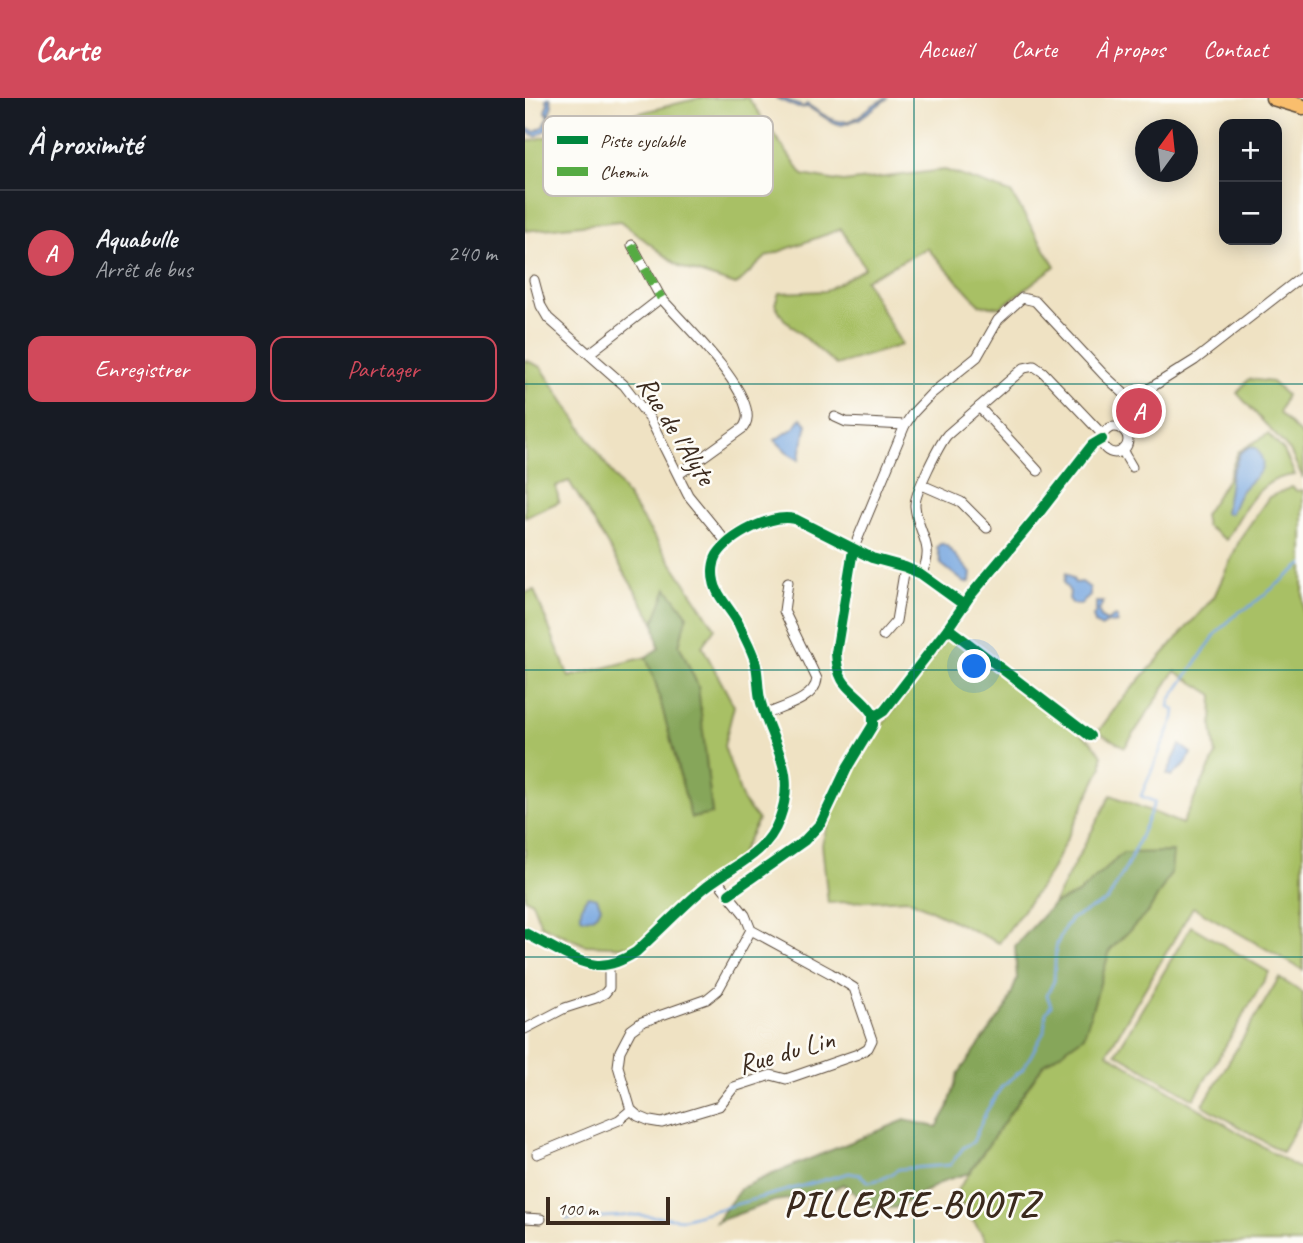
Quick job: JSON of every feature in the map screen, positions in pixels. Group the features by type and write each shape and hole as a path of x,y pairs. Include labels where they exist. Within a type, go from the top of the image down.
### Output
{"main road":[{"path":"1273,98 1303,107"}],"street":[{"path":"632,245 661,298 724,369 747,412 747,422 743,428 679,474"},
{"path":"1122,429 1109,428 1103,435 1102,443 1107,450 1115,453 1122,450 1128,439 1122,429 1123,414 1131,400 1195,360 1303,276"},
{"name":"Rue de l'Alyte","path":"534,280 541,306 548,318 624,385 650,419 688,495 728,544"},
{"path":"590,353 661,298"},
{"path":"853,550 905,425 913,413 931,394 977,357 998,320 1022,298 1035,301 1131,400"},
{"path":"921,574 928,562 928,551 915,505 941,443 1024,368 1034,366 1043,372 1103,435"},
{"path":"979,407 1038,471"},
{"path":"835,417 846,422 905,425"},
{"path":"1122,450 1132,467"},
{"path":"922,485 961,502 987,528"},
{"path":"525,933 584,964 609,964 636,952 716,879 760,850 779,821 786,790 785,764 764,715 755,662 739,624 714,585 716,556 728,544 765,521 784,516 804,523 871,558 921,574 964,605"},
{"path":"883,636 896,621 905,567"},
{"path":"764,715 806,696 815,690 817,684 784,611 788,583"},
{"path":"537,1154 619,1120 631,1110 618,1066 620,1051 631,1030 642,1022 708,999 719,990 751,930 745,915 716,879"},
{"name":"Rue du Lin","path":"631,1110 650,1121 663,1123 719,1106 734,1087 771,1075 786,1079 858,1054 867,1048 872,1040 854,988 830,972 751,930"},
{"path":"525,1029 565,1008 596,998 605,992 609,988 609,964"},
{"path":"525,1218 541,1219"}],"green space":[{"path":"699,98 748,98 761,116 628,116"},
{"path":"773,133 803,175 843,182 945,170 1011,193 1055,266 1001,307 980,305 927,248 865,280 902,345 836,365 784,319 775,304 779,293 825,291 865,268 841,229 767,256 736,285 680,267 620,221 525,231 525,142 543,137 543,196 773,196"},
{"path":"525,360 541,367 715,628 702,646 734,706 724,746 743,801 758,820 737,861 700,886 635,947 585,945 541,925 532,902 525,898 525,593 534,590 569,677 646,657 656,684 692,818 712,813 698,686 679,645 687,615 667,589 654,622 569,481 556,486 559,502 525,517"},
{"path":"1249,379 1272,382 1286,395 1279,413 1303,437 1303,478 1290,451 1237,393"},
{"path":"1268,434 1284,451 1295,475 1282,477 1261,489 1245,507 1226,540 1206,526 1204,515 1227,480 1238,452"},
{"path":"1292,487 1297,491 1303,490 1303,970 1193,907 1107,1053 1303,1171 1303,1243 988,1243 955,1194 1043,1065 1084,1036 1110,950 1149,911 1171,873 1123,853 1078,894 1053,904 1111,795 1182,824 1216,755 1212,727 1213,695 1175,671 1125,747 1098,732 1120,702 1214,597 1241,537 1269,497"},
{"path":"667,588 687,615 679,645 698,686 712,814 691,818 656,684 646,657 659,648 654,622"},
{"path":"949,634 1091,741 1102,755 1102,767 1050,873 999,943 908,899 828,903 822,844 832,810 850,774 882,725"},
{"path":"1173,852 1171,873 1149,911 1110,950 1084,1036 1043,1065 969,1173 946,1180 895,1208 871,1207 843,1184 824,1194 774,1201 716,1222 741,1188 768,1176 905,1120 937,1127 948,1108 958,1074 1006,1008 1017,979 1015,946 1053,904 1078,894 1123,853"},
{"path":"1191,926 1269,972 1194,1099 1116,1053"},
{"path":"1279,978 1303,993 1303,1116 1282,1152 1203,1105"}],"water":[{"path":"550,98 552,105 549,113 552,116 545,111 548,103 546,99"},
{"path":"776,98 783,98 803,107 807,104 835,120 848,121 888,98 859,119 842,125 808,107 798,108"},
{"path":"543,127 543,132 536,136 525,131 525,128 535,131"},
{"path":"801,418 807,424 799,460 775,440 794,428"},
{"path":"1249,447 1256,448 1261,455 1262,467 1241,491 1230,514 1225,513 1231,475 1240,453"},
{"path":"941,543 947,546 971,573 970,582 965,583 941,564 937,547"},
{"path":"1066,573 1075,583 1082,582 1090,588 1090,596 1081,604 1073,604 1069,599 1070,592 1064,583"},
{"path":"1096,602 1103,602 1099,611 1101,618 1107,621 1115,616 1117,623 1108,623 1101,627 1095,623 1093,616"},
{"path":"1180,745 1191,753 1186,764 1171,776 1167,774"},
{"path":"588,896 597,898 601,907 587,919 581,917 581,908"}],"waterway":[{"path":"566,1219 639,1215 683,1219 849,1173 860,1175 869,1182 882,1179 899,1169 950,1165 964,1147 973,1142 986,1112 1002,1086 1022,1070 1044,1032 1046,1013 1051,1006 1047,995 1054,981 1056,946 1065,927 1071,919 1108,900 1129,862 1155,802 1141,796 1174,718 1175,710 1169,707 1170,700 1218,631 1303,564"}],"marked path":[{"path":"632,245 661,298"}],"cycle path":[{"path":"873,718 884,711 970,596 1092,445 1102,439"},
{"path":"525,933 579,961 597,965 615,963 636,952 702,890 756,852 773,832 779,820 786,787 782,760 761,703 754,657 737,621 718,593 713,578 717,555 731,540 764,522 795,519 872,558 921,574 964,605"},
{"path":"729,894 804,841 821,823 848,766 873,725 873,713 844,682 837,666 836,653 853,550"},
{"path":"948,628 1090,736"}],"place":[{"name":"Aquabulle","path":"1139,411"}],"district":[{"name":"PILLERIE-BOOTZ","path":"912,1204"}]}
